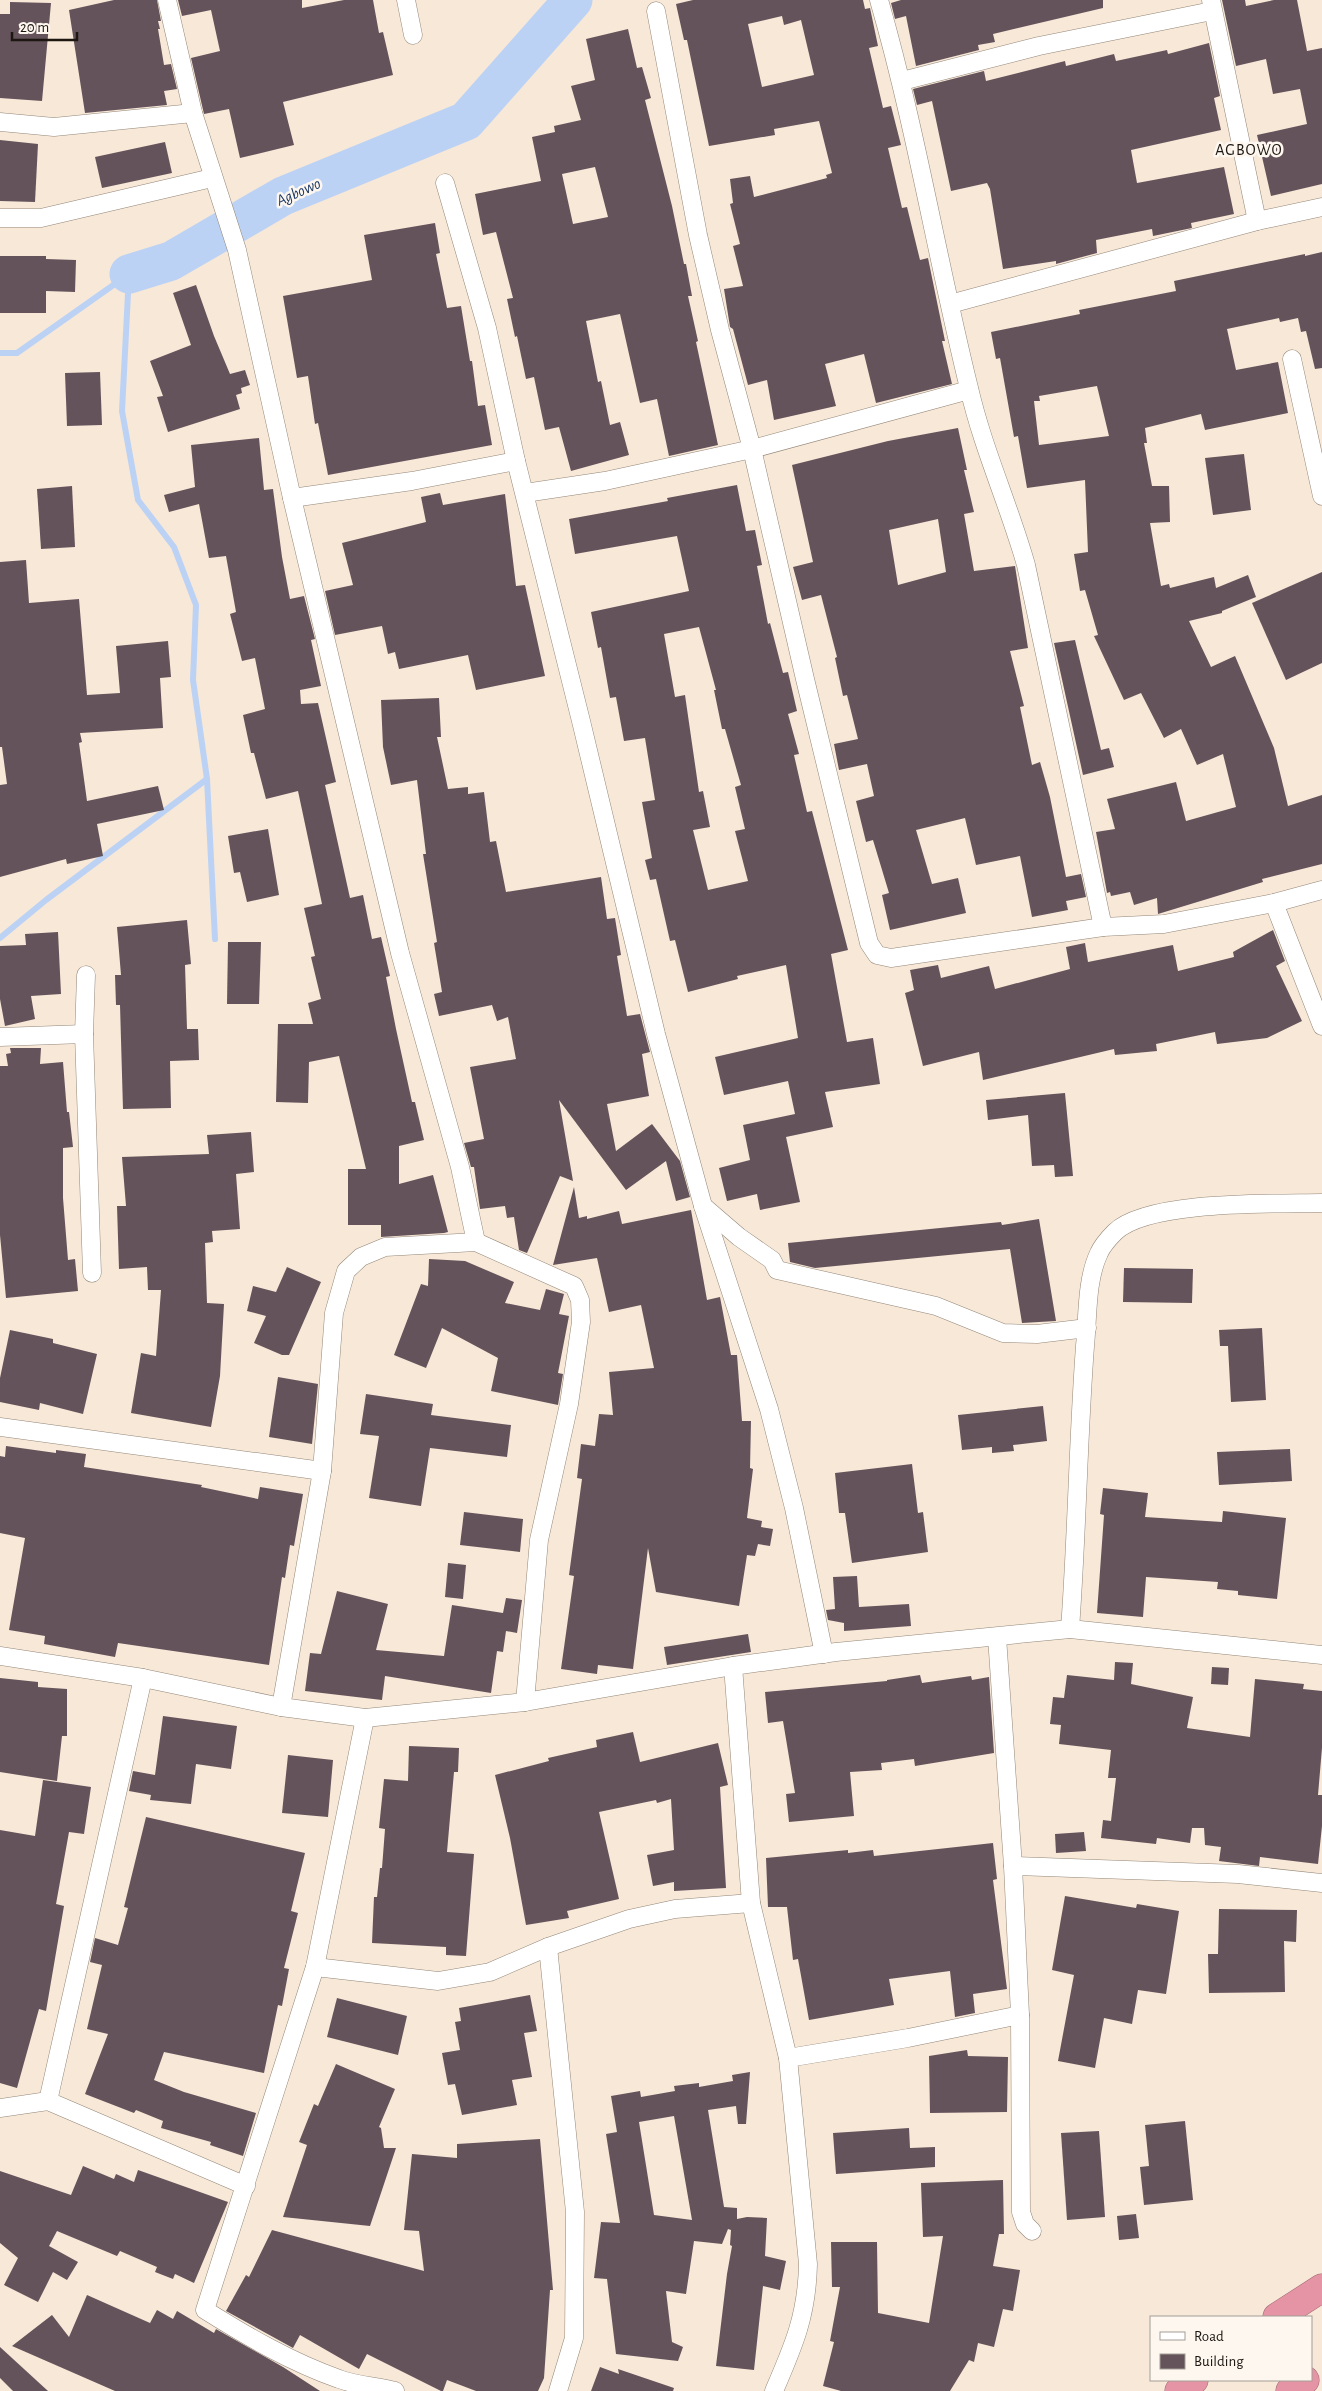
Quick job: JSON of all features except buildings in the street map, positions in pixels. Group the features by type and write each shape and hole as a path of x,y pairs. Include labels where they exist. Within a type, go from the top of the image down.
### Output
{"highway":[{"path":"1279,2316 1322,2288"},
{"path":"1312,2375 1322,2367"},
{"path":"1179,2391 1193,2381"},
{"path":"1290,2391 1304,2381"}],"street":[{"path":"168,0 193,113 212,178 228,219 237,250 292,498 400,953 460,1166 476,1242"},
{"path":"406,0 413,35"},
{"path":"879,0 902,81 969,390 991,463 1015,524 1026,565 1103,927"},
{"path":"902,81 1212,5 1257,221"},
{"path":"656,11 698,235 720,330 752,449 869,943 877,955 891,958 1103,927 1164,924 1274,903 1322,890"},
{"path":"0,122 54,127 193,113"},
{"path":"0,218 41,218 212,178"},
{"path":"445,183 487,328 516,461 656,1034 703,1206 769,1409 794,1508 824,1654"},
{"path":"950,304 1257,221 1322,207"},
{"path":"1292,359 1322,496"},
{"path":"525,493 605,481 752,449 969,390"},
{"path":"292,498 412,481 516,461"},
{"path":"1274,903 1322,1026"},
{"path":"86,974 84,1034 92,1273"},
{"path":"0,1038 84,1034"},
{"path":"1070,1629 1075,1568 1079,1426 1091,1283 1099,1252 1116,1231 1136,1219 1180,1209 1322,1203"},
{"path":"703,1206 739,1237 772,1260 777,1270 936,1306 1003,1334 1037,1334 1087,1328"},
{"path":"281,1707 322,1471 334,1313 346,1272 361,1257 385,1247 476,1242 574,1286 580,1300 581,1322 569,1404 539,1540 525,1702"},
{"path":"0,1427 322,1471"},
{"path":"0,1656 143,1678 281,1707 365,1718 525,1702 733,1666 824,1654 1070,1629 1322,1655"},
{"path":"997,1637 1013,1866 1020,2015 1021,2212 1025,2224 1032,2231"},
{"path":"733,1666 751,1903 788,2058 808,2264 808,2291 803,2318 774,2391"},
{"path":"48,2101 143,1678"},
{"path":"365,1718 315,1967 205,2310 257,2343 306,2366 340,2380 396,2391"},
{"path":"1013,1866 1238,1874 1322,1883"},
{"path":"315,1967 438,1981 490,1972 548,1947 629,1919 675,1910 751,1903"},
{"path":"548,1947 575,2212 574,2338 558,2391"},
{"path":"788,2058 908,2038 1020,2015"},
{"path":"0,2108 48,2101 246,2186"}],"waterway":[{"name":"Agbowo","path":"129,274 171,261 283,196 466,121 573,0"},
{"path":"129,274 122,411 138,500 174,547 196,605 193,680 207,779 215,939"},
{"name":"Agbowo","path":"0,353 17,353 129,274"},
{"path":"0,938 46,900 207,779"}],"district":[{"name":"AGBOWO","path":"1249,149"}]}
